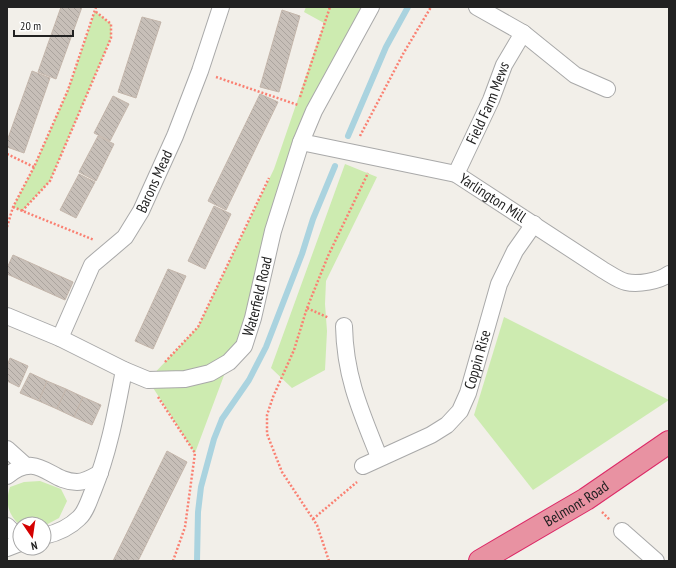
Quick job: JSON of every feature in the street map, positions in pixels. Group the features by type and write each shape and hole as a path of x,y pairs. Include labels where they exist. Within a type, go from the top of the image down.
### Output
{"highway":[{"name":"Belmont Road","path":"480,561 586,499 669,442"}],"street":[{"name":"Barons Mead","path":"60,338 92,265 125,237 141,211 175,136 200,71 221,7"},
{"name":"Waterfield Road","path":"7,316 60,338 124,370 148,380 185,379 210,373 229,362 244,346 253,318 273,231 301,142 314,111 371,7"},
{"path":"477,7 524,33 575,75 607,89"},
{"name":"Field Farm Mews","path":"456,174 491,100 504,65 524,33"},
{"name":"Yarlington Mill","path":"301,142 456,174 603,270 626,282 645,282 665,277 669,274"},
{"name":"Coppin Rise","path":"363,466 431,435 447,425 460,411 468,393 499,284 515,251 534,224"},
{"path":"344,326 345,358 351,383 380,457"},
{"path":"52,534 57,533 80,518 100,473 108,449 124,370"},
{"path":"7,449 26,466"},
{"path":"7,476 15,470 26,466 38,467 65,479 77,482 90,480 100,473"},
{"path":"622,531 656,561"}],"path":[{"path":"7,227 13,207 34,167 68,90 96,7"},
{"path":"294,112 330,7"},
{"path":"353,153 360,135 403,54 431,7"},
{"path":"22,211 50,181 111,38 111,24 95,11"},
{"path":"200,71 314,111"},
{"path":"7,154 34,167"},
{"path":"329,561 313,519 282,472 267,434 269,409 294,350 307,308 328,256 375,158"},
{"path":"173,561 185,527 195,453 148,380 198,326 270,176"},
{"path":"13,207 112,248"},
{"path":"307,308 344,326"},
{"path":"313,519 360,478 363,466"},
{"path":"586,499 622,531"}],"green space":[{"path":"306,7 371,7 314,111 244,346 229,362 195,453 148,380 198,327 274,169 324,23 304,12"},
{"path":"95,11 111,24 111,38 50,181 22,211 13,207 34,167 68,90"},
{"path":"345,164 377,177 326,281 325,304 327,331 325,370 292,388 271,368"},
{"path":"504,317 669,400 533,490 474,415"},
{"path":"40,481 61,489 67,501 59,518 52,522 52,516 12,516 10,513 8,503 10,487 24,482"}],"building":[{"path":"61,7 82,7 56,79 38,72"},
{"path":"282,10 300,16 279,92 260,87"},
{"path":"142,17 161,22 136,98 118,92"},
{"path":"32,71 50,78 24,153 7,147 7,141"},
{"path":"260,94 278,102 226,210 208,201"},
{"path":"113,96 129,104 110,141 94,133"},
{"path":"98,136 114,144 96,181 79,172"},
{"path":"79,174 95,182 76,218 60,210"},
{"path":"214,206 231,214 205,269 188,261"},
{"path":"13,255 73,282 65,300 7,274 7,268"},
{"path":"168,269 186,276 153,349 135,341"},
{"path":"10,358 28,366 19,387 7,381 7,366"},
{"path":"30,373 47,381 39,401 20,393"},
{"path":"47,381 66,389 57,409 39,401"},
{"path":"66,389 83,397 74,417 57,409"},
{"path":"83,397 101,405 92,425 74,417"},
{"path":"167,451 187,462 138,561 113,561"}],"waterway":[{"path":"348,136 386,47 408,7"},
{"path":"197,561 198,512 201,487 214,439 222,419 249,380 266,347 302,254 313,219 335,166"}]}
